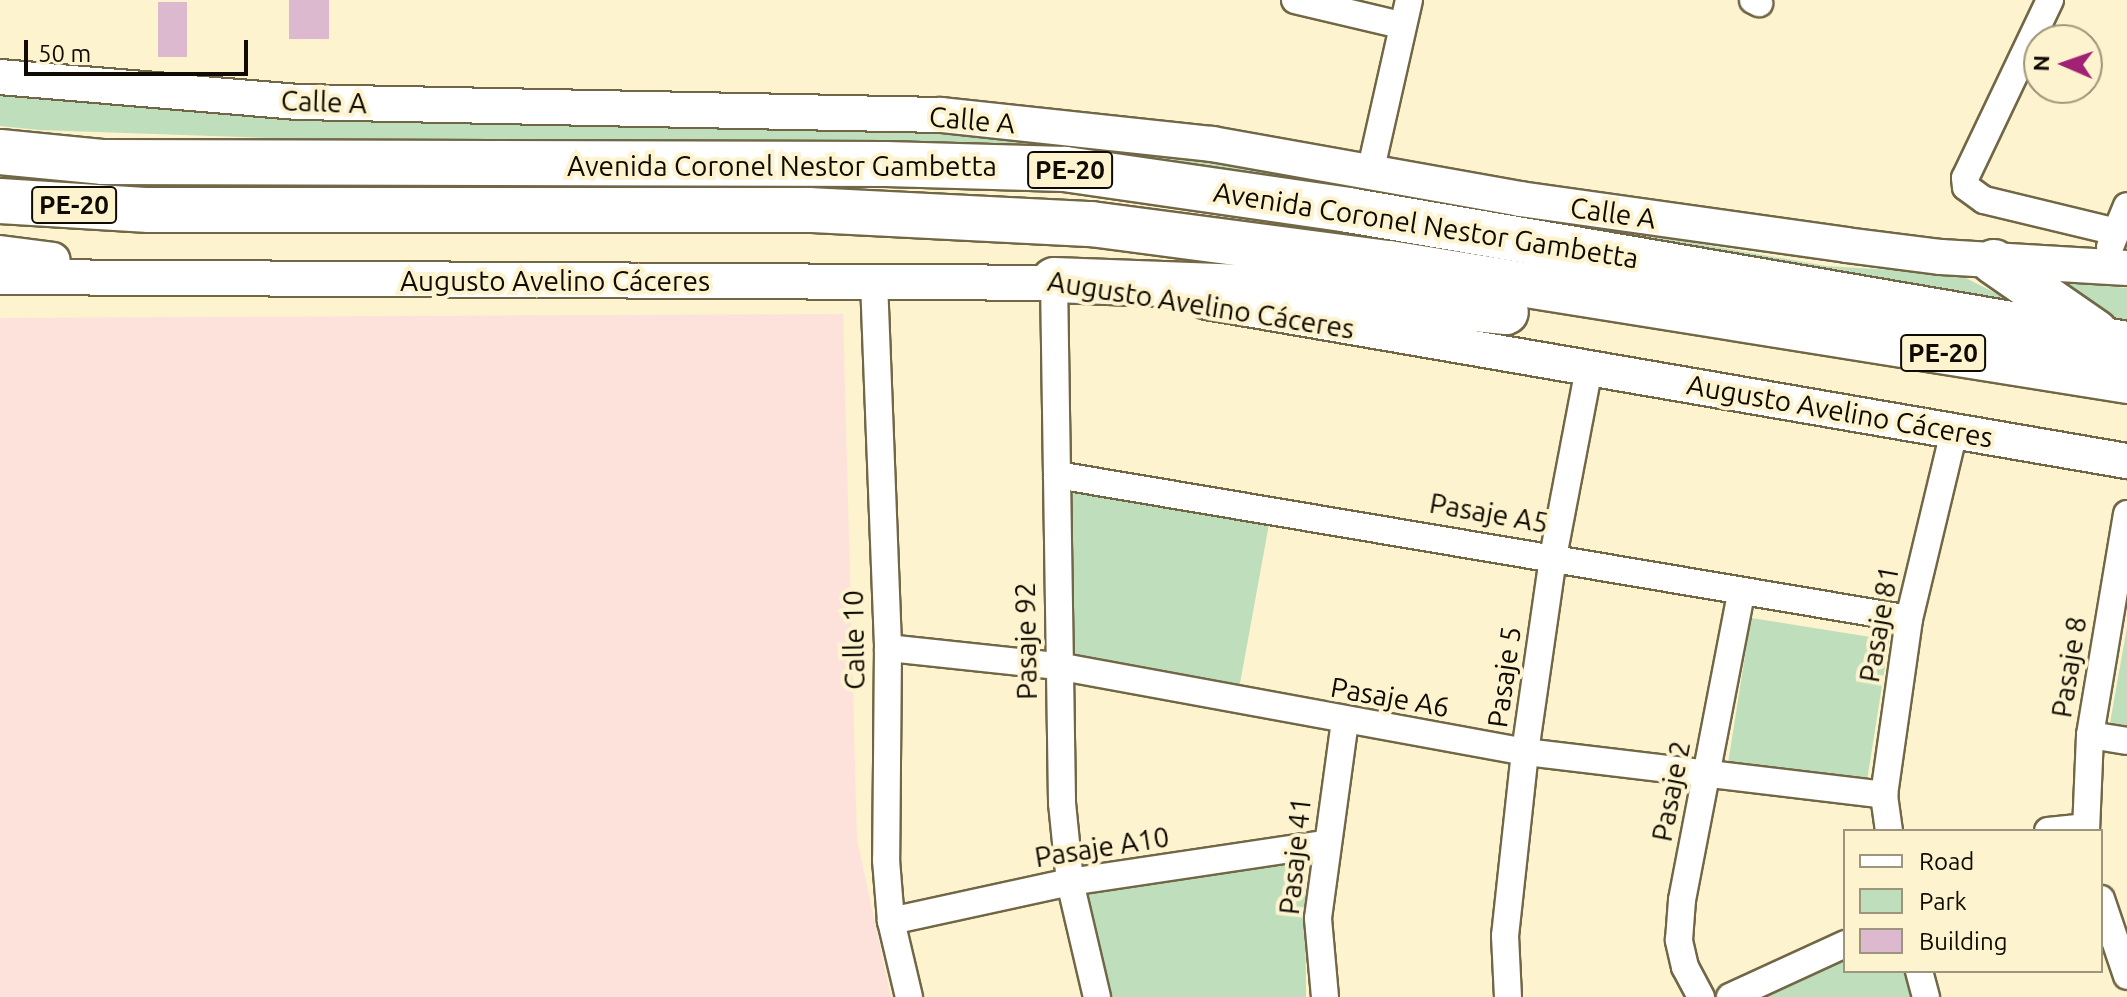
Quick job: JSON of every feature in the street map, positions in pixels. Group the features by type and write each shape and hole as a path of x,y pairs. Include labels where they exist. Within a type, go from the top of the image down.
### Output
{"highway":[{"name":"Avenida Coronel Nestor Gambetta","path":"0,152 102,162 1065,169 1348,210 2117,342"},
{"name":"Avenida Coronel Nestor Gambetta","path":"0,201 149,210 810,210 1091,224 1389,263 1759,325 2127,381"},
{"path":"1994,262 2117,342"},
{"path":"1054,280 1245,287 1425,302 1628,328 1759,325"}],"street":[{"path":"1295,0 1405,12 1370,173"},
{"path":"2050,0 1965,178 1966,187 1984,200 2116,232"},
{"name":"Calle A","path":"0,77 299,102 941,115 1212,144 1520,199 1994,262 2115,266"},
{"path":"2115,266 2116,232 2127,206"},
{"name":"Augusto Avelino Cáceres","path":"0,253 216,281"},
{"name":"Augusto Avelino Cáceres","path":"0,277 216,281 1054,280 2127,461"},
{"name":"Pasaje 92","path":"1054,280 1057,666 1070,882 1097,997"},
{"name":"Calle 10","path":"874,281 888,648 886,860 891,921 909,997"},
{"name":"Pasaje 5","path":"1508,997 1505,936 1525,752 1553,557 1589,368"},
{"name":"Pasaje 81","path":"1889,829 1884,795 1909,619 1954,431"},
{"name":"Pasaje A5","path":"1057,475 1553,557 1741,594 1909,619"},
{"name":"Pasaje 8","path":"2086,829 2090,735 2127,514"},
{"name":"Pasaje 2","path":"1701,997 1685,967 1679,940 1741,594"},
{"name":"Pasaje A6","path":"888,648 1057,666 1345,722 1525,752 1884,795"},
{"name":"Pasaje 41","path":"1325,997 1318,918 1325,844 1345,722"},
{"path":"2090,735 2127,741"},
{"name":"Pasaje A10","path":"891,921 1070,882 1325,844"},
{"path":"2103,905 2127,976"},
{"path":"1730,997 1843,945"},
{"path":"1920,973 1926,997"}],"shaded area":[{"path":"843,314 857,839 891,997 0,997 0,318"}],"green space":[{"path":"0,93 226,114 925,129 1226,161 1826,266 1958,274 2015,303 935,145 725,139 355,141 39,130 0,126"},
{"path":"2051,281 2127,288 2127,322 2106,318"},
{"path":"1063,488 1269,524 1239,689 1063,655"},
{"path":"1751,618 1889,640 1866,786 1728,764"},
{"path":"2127,627 2127,726 2110,723"},
{"path":"1305,855 1306,997 1105,997 1080,893"},
{"path":"1843,956 1843,973 1909,973 1916,997 1761,997"}],"building":[{"path":"289,0 329,0 329,39 289,39"},
{"path":"158,2 187,2 187,57 158,57"}]}
